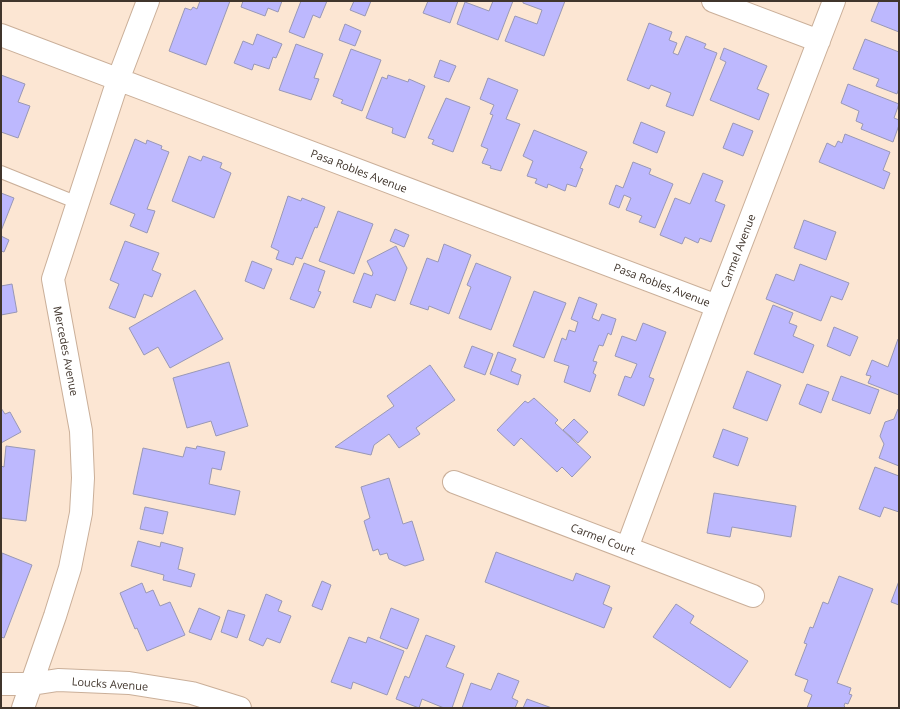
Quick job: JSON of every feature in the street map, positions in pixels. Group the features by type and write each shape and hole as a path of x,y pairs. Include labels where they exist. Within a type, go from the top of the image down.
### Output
{"street":[{"name":"Mercedes Avenue","path":"23,708 70,568 81,513 83,478 81,431 53,279 118,80 148,1"},
{"path":"713,1 819,41"},
{"name":"Carmel Avenue","path":"627,548 717,306 834,1"},
{"name":"Pasa Robles Avenue","path":"1,35 717,306"},
{"name":"Carmel Court","path":"454,482 753,596"},
{"name":"Loucks Avenue","path":"1,684 32,684 58,680 129,683 192,693 240,708"}],"lane":[{"path":"1,172 78,204"}],"building":[{"path":"200,1 230,1 206,65 169,51 185,8 191,10 193,7 197,9"},
{"path":"243,1 282,1 278,12 268,8 265,16 241,7"},
{"path":"301,1 327,1 320,18 313,15 304,38 289,32"},
{"path":"354,1 371,1 365,16 350,10"},
{"path":"428,1 458,1 450,23 423,13"},
{"path":"493,1 513,1 498,40 457,24 465,2 489,11"},
{"path":"523,1 565,1 544,56 505,41 515,16 537,24 542,10 523,3"},
{"path":"879,1 899,1 899,32 871,21"},
{"path":"649,23 672,32 669,40 677,43 673,53 678,55 686,36 706,44 704,48 717,53 693,116 666,106 671,93 651,85 649,89 627,80"},
{"path":"345,24 361,31 355,46 339,40"},
{"path":"257,34 282,44 276,58 273,57 269,69 254,64 252,70 234,63 243,41 253,45"},
{"path":"865,39 899,52 899,88 897,94 876,86 879,79 853,69"},
{"path":"296,44 323,54 314,78 319,79 311,100 279,90"},
{"path":"724,48 767,66 757,89 769,94 759,120 710,100 726,62 720,59"},
{"path":"351,49 381,60 362,111 341,103 343,100 333,96"},
{"path":"440,60 456,66 449,82 434,77"},
{"path":"1,75 25,84 18,102 30,106 18,138 1,132"},
{"path":"388,75 408,82 409,79 425,86 405,138 392,133 393,128 366,118 382,77 387,79"},
{"path":"488,78 518,90 506,119 520,124 501,171 490,168 491,166 482,163 488,149 481,146 493,115 490,114 494,105 480,99"},
{"path":"848,84 899,104 894,118 899,120 899,125 893,142 861,129 863,124 856,121 859,111 841,103"},
{"path":"446,98 470,107 453,152 432,144 434,140 428,138"},
{"path":"641,122 665,132 657,153 633,143"},
{"path":"733,123 753,131 743,156 723,148"},
{"path":"534,130 587,152 580,168 583,169 576,187 567,184 565,191 548,184 547,188 535,183 537,179 527,176 533,161 523,156"},
{"path":"845,134 890,152 883,170 890,173 884,189 819,162 827,143 835,147 838,141 842,143"},
{"path":"135,139 146,144 147,140 162,146 161,149 169,152 147,209 155,211 147,233 130,226 135,214 110,204"},
{"path":"189,156 201,161 203,156 222,163 220,168 231,173 214,218 172,201"},
{"path":"633,162 651,169 649,174 673,184 655,228 639,222 642,216 626,210 631,198 624,195 619,208 609,204 616,185 623,188"},
{"path":"703,173 723,181 715,201 725,205 711,242 700,238 698,243 685,237 682,244 660,235 675,198 690,204"},
{"path":"1,193 14,198 1,231"},
{"path":"288,196 301,201 302,198 325,207 302,259 296,257 293,265 276,259 279,251 271,247"},
{"path":"338,211 373,224 354,274 319,261"},
{"path":"804,220 836,232 826,260 794,248"},
{"path":"395,229 409,235 404,247 390,241"},
{"path":"1,236 9,240 4,252 1,251"},
{"path":"125,241 159,253 152,270 161,274 152,297 144,294 135,318 109,308 119,284 110,280"},
{"path":"444,244 471,255 449,314 429,306 428,310 410,304 427,258 438,262"},
{"path":"396,246 407,268 395,301 376,294 371,308 353,302 364,273 372,276 373,273 367,261"},
{"path":"252,261 272,269 264,289 245,281"},
{"path":"304,263 325,271 318,291 321,292 314,308 290,299"},
{"path":"476,263 511,277 491,330 459,318 471,287 467,285"},
{"path":"800,264 849,283 842,300 831,296 821,321 766,299 776,274 794,281"},
{"path":"12,284 17,312 1,315 1,286"},
{"path":"195,290 223,339 170,368 158,347 144,355 129,328"},
{"path":"534,291 566,303 544,358 513,346"},
{"path":"579,297 597,304 592,318 599,321 602,314 616,319 611,335 608,333 603,346 599,345 593,361 597,362 593,373 596,375 590,392 564,382 569,366 554,361 562,338 566,340 569,330 575,332 578,322 571,319"},
{"path":"773,305 793,313 789,323 797,326 793,336 814,345 803,373 754,354"},
{"path":"643,323 666,332 649,377 654,379 644,406 618,395 625,376 631,378 637,364 615,356 622,336 636,341"},
{"path":"834,327 858,337 850,356 827,346"},
{"path":"898,339 899,395 868,383 871,376 866,375 872,360 888,367"},
{"path":"472,346 493,354 485,375 464,367"},
{"path":"498,352 516,359 511,371 521,375 518,385 490,374"},
{"path":"229,362 248,426 216,436 211,421 187,428 173,378"},
{"path":"430,365 455,400 416,428 420,434 399,448 389,434 374,445 371,455 335,447 394,406 387,396"},
{"path":"747,371 781,385 767,421 733,408"},
{"path":"841,376 879,390 870,414 832,400"},
{"path":"807,384 829,392 821,413 799,404"},
{"path":"534,398 558,420 555,423 591,457 572,477 562,467 557,472 521,438 514,446 497,430 525,401 528,403"},
{"path":"1,408 5,414 10,412 21,432 1,443"},
{"path":"898,409 899,466 879,458 884,444 880,436 885,422 894,419"},
{"path":"574,419 588,432 578,443 563,430"},
{"path":"723,429 748,438 738,466 713,457"},
{"path":"6,446 35,450 26,521 1,518 1,466 4,467"},
{"path":"197,446 225,452 221,470 212,468 209,484 240,491 235,515 133,494 143,448 183,457 186,447 196,449"},
{"path":"875,467 899,476 899,512 884,507 880,517 859,509"},
{"path":"389,478 403,524 412,521 424,560 405,566 389,559 387,553 380,555 378,549 373,551 364,521 370,518 361,487"},
{"path":"714,493 796,506 791,537 732,527 730,537 707,533"},
{"path":"145,507 168,512 163,534 140,529"},
{"path":"138,541 160,547 161,542 183,548 178,569 195,574 191,587 163,580 164,575 131,566"},
{"path":"496,552 573,581 576,573 610,586 603,604 612,608 604,628 485,582"},
{"path":"2,553 32,565 4,638 1,637"},
{"path":"839,576 873,589 837,683 851,688 849,694 852,695 848,704 845,703 844,706 846,708 807,708 812,695 804,691 808,680 795,675 807,644 804,643 810,627 813,628 823,602 828,604"},
{"path":"322,581 331,585 322,610 312,606"},
{"path":"899,581 899,605 891,602"},
{"path":"142,583 146,593 153,590 160,606 170,602 185,635 147,651 137,628 135,629 120,593"},
{"path":"266,594 282,601 278,611 291,616 280,643 267,638 263,646 249,640"},
{"path":"676,604 694,616 690,623 748,661 730,688 653,637"},
{"path":"199,608 220,617 211,640 189,632"},
{"path":"391,608 419,619 407,649 380,638"},
{"path":"228,610 245,615 237,638 221,632"},
{"path":"426,635 455,646 446,667 464,674 452,708 444,708 422,699 419,708 396,699 405,676 409,678"},
{"path":"349,637 366,643 368,637 404,651 387,695 353,682 351,689 331,682"},
{"path":"498,673 519,681 512,698 518,701 515,708 462,708 471,683 491,690"},
{"path":"527,699 552,708 523,708"}]}
